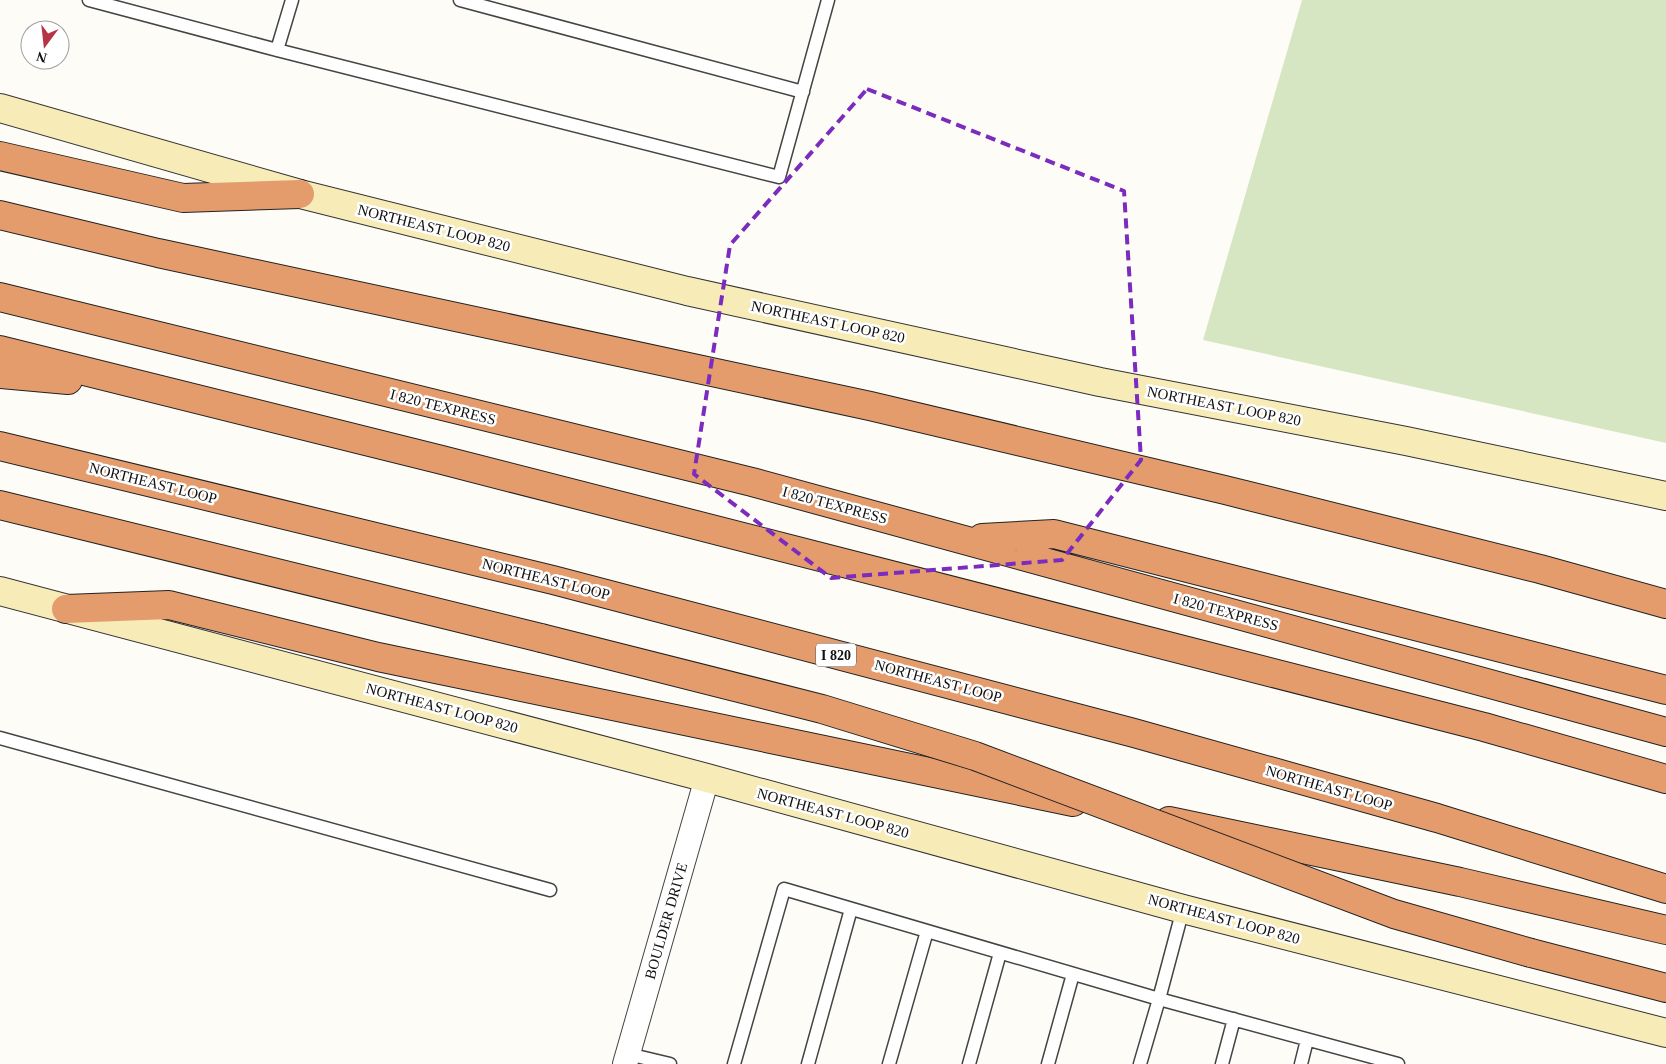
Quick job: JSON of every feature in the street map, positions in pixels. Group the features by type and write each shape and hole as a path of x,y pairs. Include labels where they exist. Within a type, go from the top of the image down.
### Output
{"highway":[{"path":"0,156 183,198 300,194"},
{"path":"0,215 158,253 870,406 1234,492 1540,569 1666,604"},
{"name":"I 820 TEXPRESS","path":"0,297 752,482 1666,732"},
{"path":"0,350 452,463 1445,718 1666,779"},
{"path":"0,374 150,387"},
{"name":"NORTHEAST LOOP","path":"0,446 553,580 1134,733 1437,818 1666,889"},
{"path":"0,505 822,709 975,756 1394,914 1531,953 1666,988"},
{"path":"961,539 1054,534 1666,690"},
{"path":"66,609 168,605 388,659 1460,882 1666,930"}],"main road":[{"name":"NORTHEAST LOOP 820","path":"0,108 300,194 687,291 1100,382 1406,441 1666,496"},
{"name":"NORTHEAST LOOP 820","path":"0,591 707,778 1182,909 1666,1033"}],"street":[{"name":"BOULDER DRIVE","path":"627,1059 707,778"}],"lane":[{"path":"89,0 277,50 779,177 828,0"},
{"path":"277,50 292,0"},
{"path":"460,0 803,92"},
{"path":"0,738 550,890"},
{"path":"734,1064 784,889 1159,999 1382,1062 1398,1064"},
{"path":"808,1064 851,908"},
{"path":"1140,1064 1182,909"},
{"path":"889,1064 926,931"},
{"path":"968,1064 1000,953"},
{"path":"1048,1064 1073,974"},
{"path":"1222,1064 1234,1020"},
{"path":"1301,1064 1308,1040"},
{"path":"627,1059 670,1064"}],"highlighted area":[{"path":"867,89 1124,191 1141,460 1062,560 831,578 694,474 730,245"}],"green space":[{"path":"1302,0 1666,0 1666,443 1203,340"}]}
